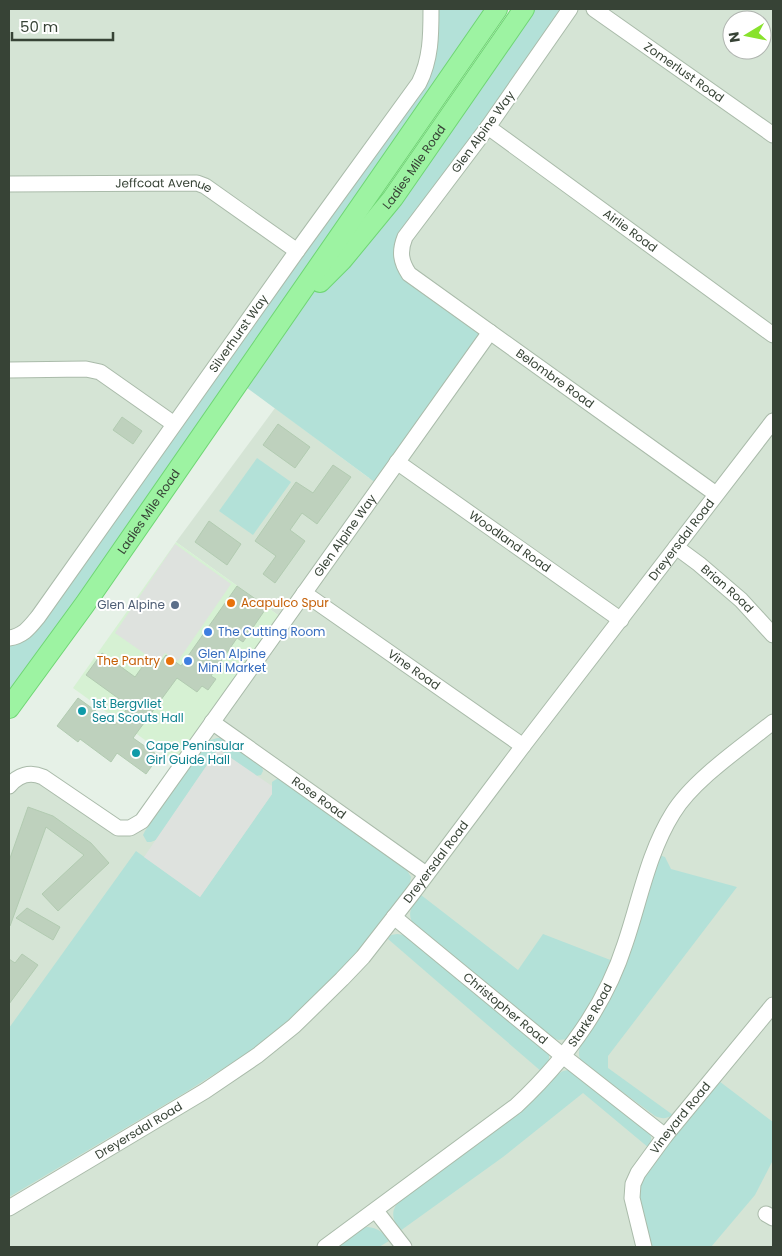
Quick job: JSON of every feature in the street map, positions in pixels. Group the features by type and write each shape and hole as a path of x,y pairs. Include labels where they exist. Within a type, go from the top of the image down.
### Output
{"main road":[{"name":"Ladies Mile Road","path":"9,708 97,588 498,9"},
{"name":"Ladies Mile Road","path":"288,313 342,260 394,198 524,9"}],"street":[{"name":"Silverhurst Way","path":"9,638 17,637 27,631 38,617 297,251 419,83 429,55 431,9"},
{"name":"Glen Alpine Way","path":"401,257 401,248 405,237 488,127 570,9"},
{"name":"Zomerlust Road","path":"594,9 773,135"},
{"name":"Airlie Road","path":"488,127 773,335"},
{"name":"Jeffcoat Avenue","path":"9,184 197,183 205,186 297,251"},
{"name":"Belombre Road","path":"401,257 404,266 410,274 716,494"},
{"name":"Glen Alpine Way","path":"9,786 19,777 36,774 112,825 124,829 136,826 142,821 490,332"},
{"path":"9,370 86,368 100,372 174,424"},
{"name":"Dreyersdal Road","path":"9,1208 205,1091 258,1055 294,1026 342,979 394,917 773,421"},
{"name":"Woodland Road","path":"397,462 621,620"},
{"name":"Brian Road","path":"676,547 742,600 773,636"},
{"name":"Vine Road","path":"304,593 523,746"},
{"name":"Rose Road","path":"212,722 426,874"},
{"name":"Starke Road","path":"325,1247 516,1106 564,1056 599,1002 618,963 625,946 649,864 660,836 673,813 697,784 773,722"},
{"name":"Christopher Road","path":"394,917 665,1136"},
{"name":"Vineyard Road","path":"644,1247 632,1204 633,1184 642,1167 665,1136 773,1005"},
{"path":"376,1211 404,1247"}],"shaded area":[{"path":"9,9 431,9 425,70 38,617 9,638"},
{"path":"431,9 497,9 374,187 342,260 524,9 570,9 405,237 404,266 490,332 380,486 239,382 9,708 9,638 17,637 419,83"},
{"path":"570,9 773,9 773,1247 9,1247 9,786 27,774 130,828 285,620 176,542 275,408 369,478 409,274 401,248"},
{"path":"257,458 291,482 253,535 219,511"},
{"path":"176,542 285,620 181,766 73,688"},
{"name":"Glen Alpine","path":"175,544 231,584 178,661 165,653 158,663 115,633"},
{"path":"217,738 223,738 262,766 263,771 261,775 256,776 218,749 156,840 147,842 143,835 145,831 206,744"},
{"path":"218,749 272,786 272,794 200,897 144,857"},
{"path":"278,778 405,867 411,877 409,887 339,976 292,1020 254,1049 186,1092 9,1197 9,1028 136,851 200,897 272,794 272,782"},
{"path":"659,855 665,857 671,869 737,887 608,1056 608,1068 673,1115 664,1118 655,1116 582,1062 579,1053 593,1026"},
{"path":"421,895 518,970 543,934 613,961 594,999 568,1039 558,1040 553,1038 416,928 410,914 412,906"},
{"path":"391,935 404,935 549,1053 549,1064 542,1072 388,939"},
{"path":"568,1070 649,1132 651,1144 649,1148 583,1093 503,1157 400,1231 395,1223 393,1211 400,1200 521,1110 558,1074"},
{"path":"715,1078 773,1122 773,1160 755,1195 711,1247 645,1247 633,1188"},
{"path":"367,1227 380,1231 389,1241 379,1247 334,1247 360,1229"}],"building":[{"path":"122,417 142,431 133,444 113,430"},
{"path":"278,424 310,447 295,468 263,445"},
{"path":"333,465 351,477 317,524 302,513 290,530 305,541 275,583 263,574 276,556 255,541 296,482 313,493"},
{"path":"209,521 241,544 227,565 195,542"},
{"path":"237,586 267,607 243,642 237,638 211,676 216,679 208,690 202,686 197,692 177,678 133,738 159,756 146,774 117,753 111,762 80,739 78,742 57,726 78,698 115,725 129,706 86,675 102,653 135,677 147,660 157,667 166,655 181,666"},
{"path":"28,807 53,816 91,843 109,863 58,911 42,894 84,855 46,827 9,926 9,861"},
{"path":"27,908 60,927 53,940 16,918"},
{"path":"22,954 38,965 9,1004 9,959 15,963"}],"place":[{"name":"Acapulco Spur","path":"231,603"},
{"name":"Glen Alpine","path":"175,605"},
{"name":"The Cutting Room","path":"208,632"},
{"name":"The Pantry","path":"170,661"},
{"name":"Glen Alpine Mini Market","path":"188,661"},
{"name":"1st Bergvliet Sea Scouts Hall","path":"82,711"},
{"name":"Cape Peninsular Girl Guide Hall","path":"136,753"}]}
